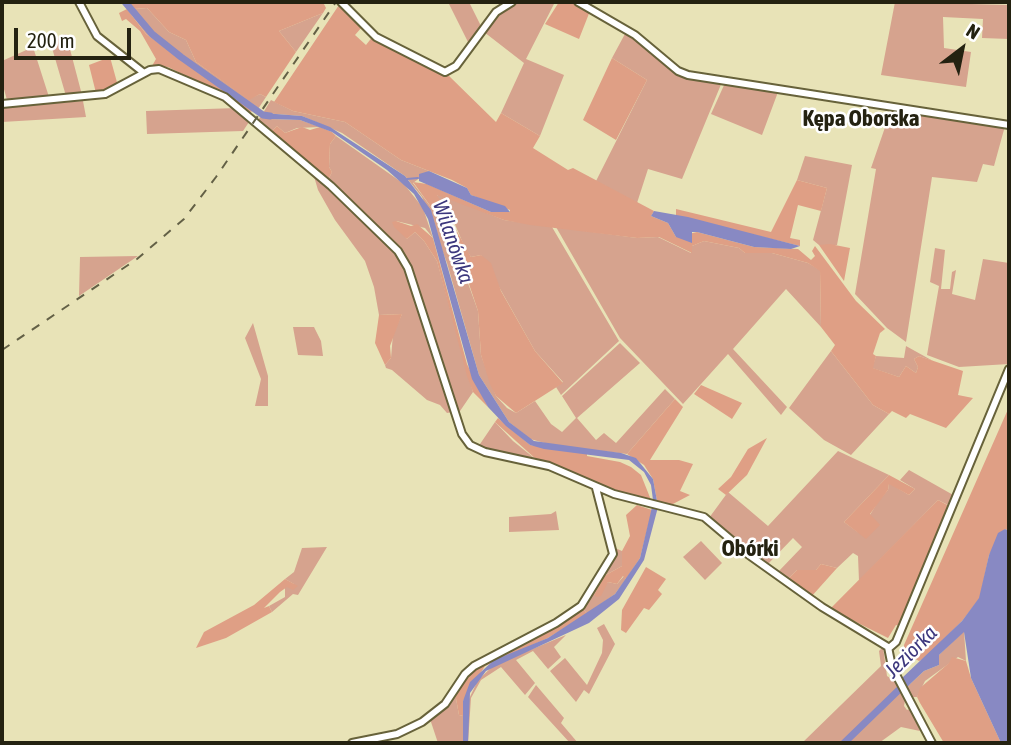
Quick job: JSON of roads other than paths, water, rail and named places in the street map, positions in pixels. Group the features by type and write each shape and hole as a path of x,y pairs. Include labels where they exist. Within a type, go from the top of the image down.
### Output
{"street":[{"path":"79,2 97,36 144,73"},
{"path":"341,2 376,37 445,72 456,66 496,12 512,2"},
{"path":"578,2 635,35 678,71 688,75 1009,125"},
{"path":"2,104 104,94 154,69 171,71 232,102 328,183 398,251 408,268 462,434 470,444 490,454 549,466 596,488 704,517 749,555 812,600 889,648 896,674 932,743"},
{"path":"889,648 896,642 1009,369"},
{"path":"352,743 397,734 422,722 445,704 465,674 474,666 556,623 581,606 613,554 596,488"}],"water":[{"path":"263,113 302,116 330,127 405,176 431,210 479,375 509,422 534,441 621,453 636,458 653,479 657,501 653,500 651,485 644,472 629,460 544,449 530,445 506,426 488,407 472,379 428,219 414,194 387,170 332,132 300,120 270,119 261,116"},
{"path":"429,171 467,188 471,195 505,206 510,212 491,212 419,181 419,174"},
{"path":"654,211 800,246 791,249 754,247 697,232 692,232 692,243 676,237 668,223 651,216"},
{"path":"652,507 658,507 644,560 619,599 589,623 486,671 470,693 468,743 463,743 463,701 470,682 494,660 548,638 615,594 640,558"},
{"path":"1005,529 1009,531 1009,743 1001,743 971,678 964,632 939,655 939,665 924,671 907,687 902,678 962,621 979,598 989,555 998,533"}],"waterway":[{"name":"Wilanówka","path":"125,2 152,34 181,57 263,115 270,116"},
{"path":"407,179 418,178"},
{"name":"Jeziorka","path":"844,743 906,683"}],"railway":[{"path":"2,350 137,259 184,219 216,177 336,2"}],"district":[{"name":"Kępa Oborska","path":"861,119"},
{"name":"Obórki","path":"750,549"}]}
